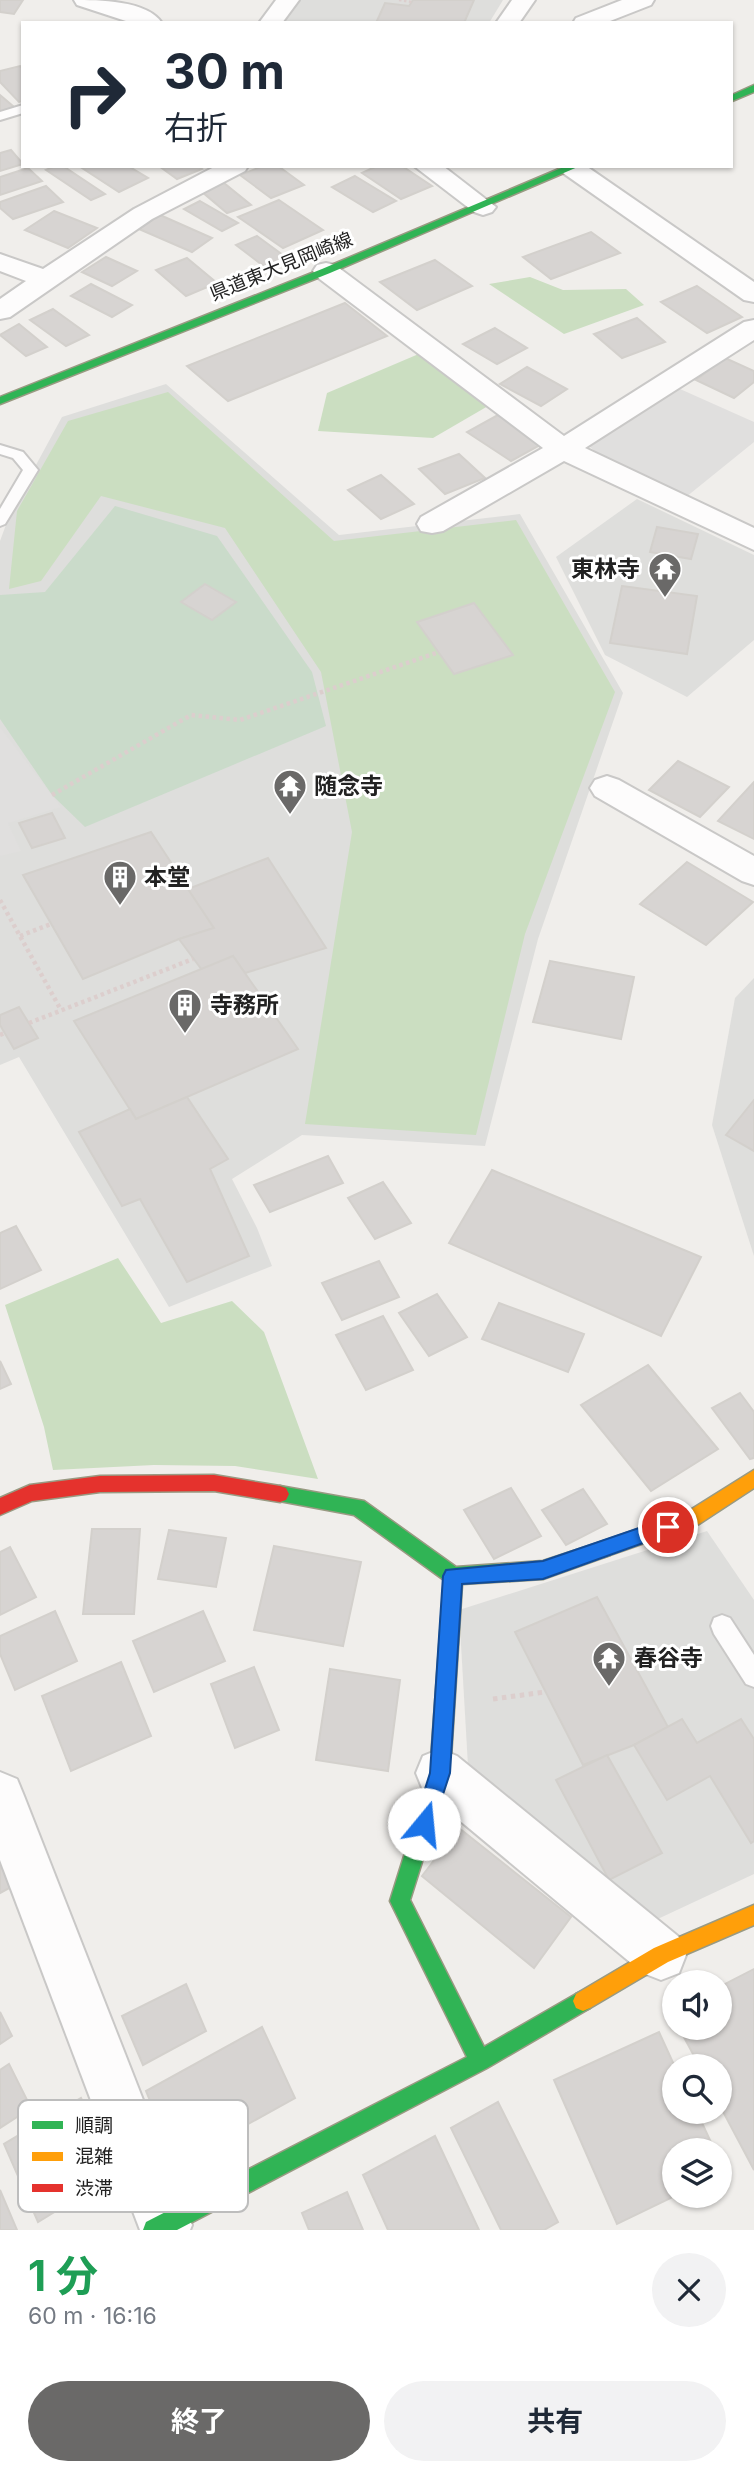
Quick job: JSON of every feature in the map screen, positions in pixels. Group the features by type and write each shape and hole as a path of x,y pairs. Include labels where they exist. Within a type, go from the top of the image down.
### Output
{"street":[{"path":"85,0 133,14 147,21"},
{"path":"272,21 288,0"},
{"path":"508,21 524,0"},
{"path":"589,21 643,0"},
{"path":"733,98 754,88"},
{"path":"0,310 143,214 232,168"},
{"path":"429,168 483,206"},
{"name":"県道東大見岡崎線","path":"0,401 326,271 572,168"},
{"path":"575,168 754,294"},
{"path":"0,262 44,279"},
{"path":"326,271 563,449 754,540"},
{"path":"432,524 563,449 754,328"},
{"path":"607,788 754,872"},
{"path":"0,1507 30,1493 100,1484 214,1483 358,1507 453,1576 543,1570 693,1518 754,1478"},
{"path":"453,1576 440,1773 400,1900 480,2061"},
{"path":"440,1773 661,1955"},
{"path":"0,1796 113,2100"},
{"path":"248,2181 480,2061 661,1955 754,1915"},
{"path":"160,2227 189,2212"}],"lane":[{"path":"0,116 21,110"},
{"path":"0,449 18,455 32,470 0,521"},
{"path":"722,1626 754,1676"}],"path":[{"path":"399,0 412,2"},
{"path":"52,795 191,715 240,720 439,652"},
{"path":"0,900 61,1010"},
{"path":"20,936 51,924"},
{"path":"29,1023 193,958"}],"shaded area":[{"path":"299,0 503,0 490,21 282,21"},
{"name":"随念寺","path":"166,384 339,535 520,514 623,693 538,939 485,1146 302,1135 232,1179 257,1228 272,1266 169,1307 19,1057 0,1065 0,541 11,511 62,417"},
{"path":"680,389 754,422 754,442 686,497 604,459 589,446"},
{"name":"東林寺","path":"637,499 754,555 754,640 687,697 605,655 556,557"},
{"path":"0,727 61,807 8,823 21,851 0,856"},
{"path":"754,978 754,1256 712,1125 735,998"},
{"name":"春谷寺","path":"707,1531 754,1600 754,1874 647,1924 468,1766 459,1610"}],"green space":[{"path":"530,277 563,290 626,289 644,305 564,334 489,284"},
{"path":"421,353 488,406 433,438 318,431 327,393"},
{"path":"168,392 334,541 516,520 615,692 525,934 476,1135 305,1124 352,832 321,672 225,528 101,496 41,581 9,589 17,511 68,421"},
{"path":"115,506 217,536 312,672 326,726 85,827 52,795 0,719 0,595 45,592"},
{"path":"118,1258 161,1323 232,1301 264,1332 318,1479 235,1466 154,1465 53,1470 44,1427 5,1305"}],"building":[{"path":"0,0 23,0 14,14 0,12"},
{"path":"413,0 474,0 465,21 377,21 385,3 409,6"},
{"path":"21,67 21,102 0,82 0,71"},
{"path":"0,95 14,107 0,112"},
{"path":"11,150 21,165 0,171 0,153"},
{"path":"28,168 42,181 0,195 0,177"},
{"path":"66,168 105,194 91,200 46,170"},
{"path":"82,168 131,168 148,178 119,192"},
{"path":"162,168 202,169 177,179"},
{"path":"258,168 281,168 304,185 271,198 240,175"},
{"path":"373,168 405,168 432,186 401,199 362,173"},
{"path":"355,176 396,201 373,212 332,187"},
{"path":"224,183 251,205 227,213 201,191"},
{"path":"46,186 63,202 13,219 0,208 0,202"},
{"path":"279,200 323,230 283,248 238,217"},
{"path":"200,201 238,223 222,231 184,209"},
{"path":"54,211 97,228 68,248 25,230"},
{"path":"160,215 212,238 192,252 139,229"},
{"path":"591,232 620,253 551,279 523,257"},
{"path":"257,236 287,258 265,267 236,245"},
{"path":"106,257 137,271 112,286 82,272"},
{"path":"187,258 217,283 186,296 156,270"},
{"path":"435,260 472,286 417,310 380,282"},
{"path":"91,284 132,305 112,317 71,296"},
{"path":"697,286 742,317 707,333 661,302"},
{"path":"345,303 387,336 228,401 187,366"},
{"path":"53,309 89,335 66,346 30,320"},
{"path":"637,318 665,342 622,358 594,334"},
{"path":"19,324 47,347 26,356 0,335"},
{"path":"495,328 527,348 497,364 463,344"},
{"path":"725,358 754,371 754,382 734,398 696,380"},
{"path":"527,367 567,389 541,406 500,384"},
{"path":"498,415 542,444 511,461 467,432"},
{"path":"459,454 485,478 445,494 419,469"},
{"path":"381,475 414,504 381,519 348,490"},
{"path":"657,527 698,534 691,559 650,552"},
{"path":"205,584 236,602 212,620 181,602"},
{"path":"622,586 697,596 687,654 610,643"},
{"path":"474,603 513,655 454,674 417,622"},
{"path":"678,761 729,787 700,817 649,790"},
{"path":"754,782 754,839 718,821"},
{"path":"52,813 65,838 32,848 19,823"},
{"name":"本堂","path":"151,832 214,928 179,939 83,979 23,875"},
{"path":"268,858 326,948 245,973 233,956 202,970 179,939 214,928 188,889"},
{"path":"687,862 753,902 706,945 640,904"},
{"name":"寺務所","path":"233,956 298,1049 136,1119 74,1021"},
{"path":"550,961 634,977 621,1039 533,1022"},
{"path":"19,1007 38,1038 14,1049 0,1025 0,1015"},
{"path":"187,1097 228,1159 210,1169 249,1256 187,1282 140,1199 122,1206 79,1132 130,1109 136,1119"},
{"path":"754,1100 754,1151 726,1135"},
{"path":"328,1156 343,1183 270,1212 254,1185"},
{"path":"492,1170 701,1257 661,1336 449,1243"},
{"path":"383,1182 411,1223 375,1239 348,1198"},
{"path":"16,1226 41,1270 0,1289 0,1233"},
{"path":"379,1261 399,1297 342,1320 322,1283"},
{"path":"437,1294 467,1337 429,1356 399,1313"},
{"path":"499,1303 584,1334 568,1372 482,1339"},
{"path":"383,1316 413,1370 366,1390 336,1335"},
{"path":"0,1361 11,1384 0,1389"},
{"path":"648,1365 718,1449 651,1491 581,1405"},
{"path":"740,1393 754,1412 754,1458 750,1459 712,1408"},
{"path":"511,1488 541,1536 494,1559 464,1510"},
{"path":"583,1489 607,1524 566,1545 542,1510"},
{"path":"92,1529 140,1529 134,1614 83,1614"},
{"path":"169,1530 226,1538 216,1587 158,1579"},
{"path":"274,1546 361,1562 343,1646 254,1630"},
{"path":"10,1547 36,1597 0,1615 0,1552"},
{"path":"597,1597 668,1727 634,1745 583,1765 515,1632"},
{"path":"55,1611 77,1661 15,1690 0,1654 0,1636"},
{"path":"203,1611 225,1661 154,1692 133,1641"},
{"path":"121,1662 151,1736 71,1771 42,1696"},
{"path":"254,1667 279,1730 235,1748 211,1684"},
{"path":"330,1669 400,1680 388,1771 316,1760"},
{"path":"682,1719 697,1743 741,1719 754,1739 754,1841 751,1843 710,1776 667,1800 634,1745"},
{"path":"607,1755 662,1853 609,1880 556,1780"},
{"path":"459,1828 571,1917 534,1968 422,1876"},
{"path":"0,1858 13,1886 0,1893"},
{"path":"754,1969 754,2170 730,2124 732,2124 732,2054 693,2054 685,2040 732,2040 732,1980"},
{"path":"186,1984 206,2031 143,2065 122,2016"},
{"path":"0,2012 12,2036 0,2044"},
{"path":"262,2027 295,2098 248,2124 248,2100 150,2100 146,2091"},
{"path":"659,2032 669,2054 662,2054 662,2124 703,2124 709,2138 662,2138 662,2202 617,2224 554,2080"},
{"path":"9,2064 27,2100 18,2100 18,2116 0,2128 0,2070"},
{"path":"498,2102 558,2222 544,2230 501,2230 451,2128"},
{"path":"18,2136 18,2176 4,2144"},
{"path":"435,2136 479,2230 388,2230 363,2175"},
{"path":"0,2190 17,2230 0,2230"},
{"path":"347,2192 363,2230 309,2230 302,2213"},
{"path":"34,2212 54,2212 38,2222"}],"traffic: fast":[{"path":"733,98 754,88"},
{"path":"0,401 326,271 570,168"},
{"path":"280,1494 358,1507 453,1576 543,1570 604,1549"},
{"path":"453,1576 440,1773 400,1901 480,2061"},
{"path":"248,2181 480,2061 583,2001"},
{"path":"154,2230 189,2212"}],"traffic: slow":[{"path":"604,1549 693,1518 754,1478"},
{"path":"583,2001 661,1955 754,1915"}],"traffic: jam":[{"path":"0,1507 30,1493 100,1484 214,1483 280,1494"}],"place":[{"name":"東林寺","path":"665,599"},
{"name":"随念寺","path":"290,816"},
{"name":"本堂","path":"120,907"},
{"name":"寺務所","path":"185,1035"},
{"name":"春谷寺","path":"609,1688"}],"route":[{"path":"424,1824 440,1773 453,1576 543,1570 668,1527"}]}
